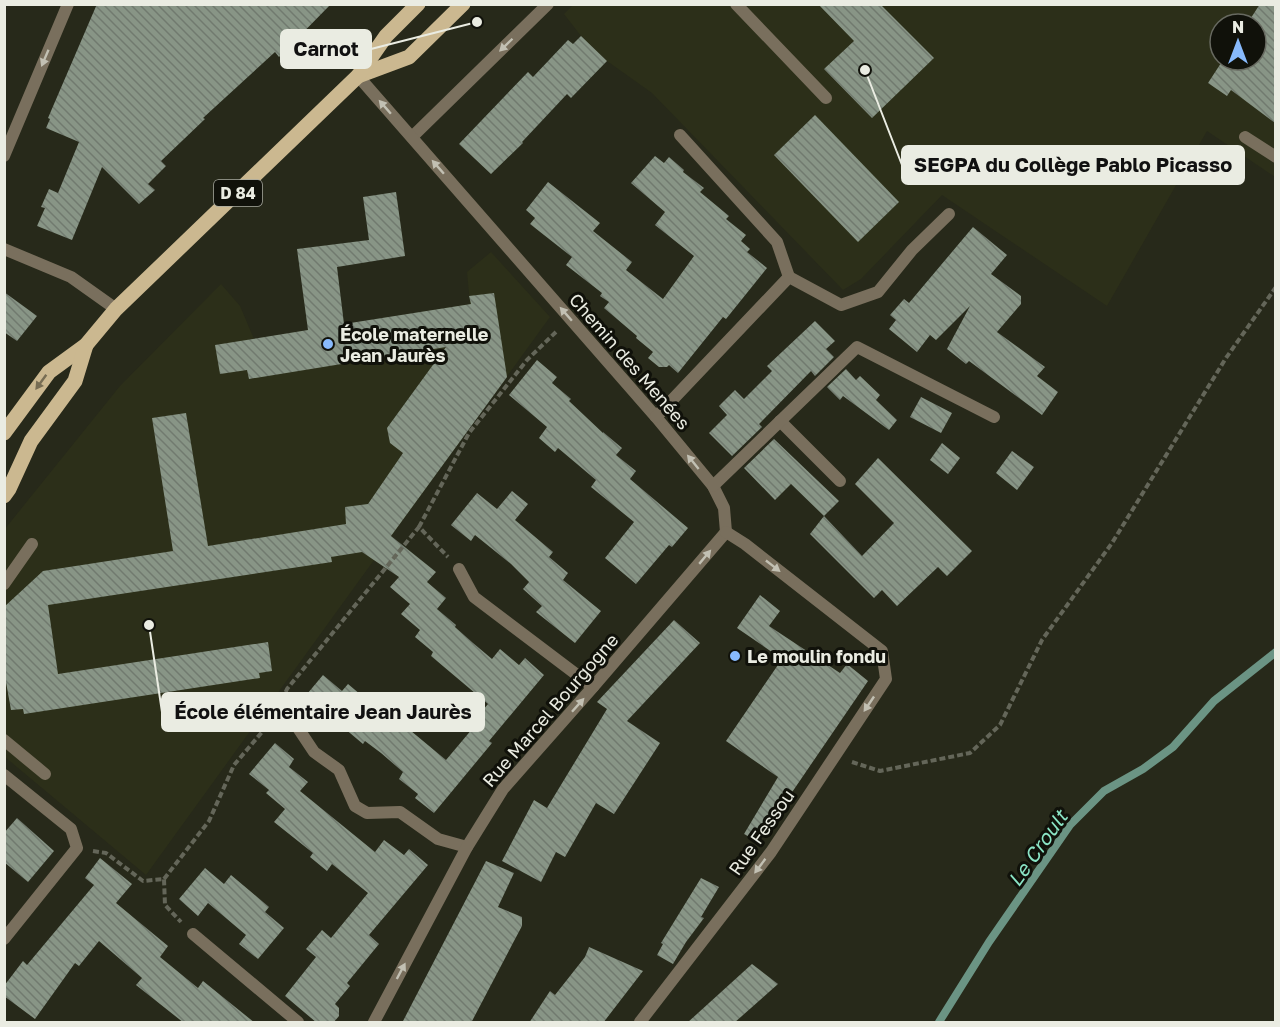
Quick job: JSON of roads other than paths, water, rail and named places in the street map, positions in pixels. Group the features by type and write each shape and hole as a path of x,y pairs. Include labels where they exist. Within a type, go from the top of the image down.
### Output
{"main road":[{"name":"D 84","path":"4,433 49,372 86,345 116,309 358,76 386,36 418,4"},
{"name":"D 84","path":"358,76 409,57 463,4"},
{"name":"D 84","path":"4,496 31,441 75,381 86,345"}],"street":[{"path":"4,156 68,4"},
{"path":"412,138 548,4"},
{"path":"736,4 826,98"},
{"name":"Chemin des Menées","path":"358,76 656,417 713,486 724,508 726,532"},
{"path":"680,135 777,242 789,277 841,305 878,292 912,250 949,214"},
{"path":"1245,137 1275,156"},
{"path":"4,249 72,277 116,309"},
{"path":"656,417 789,277"},
{"path":"713,486 857,347 994,417"},
{"path":"780,421 840,481"},
{"name":"Rue Fessou","path":"640,1023 771,852 885,679 882,651 745,544 726,532"},
{"name":"Rue Marcel Bourgogne","path":"374,1023 467,847 503,789 726,532"},
{"path":"4,584 32,544"},
{"path":"459,569 474,597 593,687"},
{"path":"298,728 314,752 339,770 355,806 367,813 400,812 438,839 467,847"},
{"path":"4,740 45,774"},
{"path":"4,775 71,829 77,848 4,939"},
{"path":"193,934 298,1023"}],"waterway":[{"name":"Le Croult","path":"939,1022 989,942 1070,825 1104,791 1143,769 1173,747 1214,701 1276,652"}],"place":[{"name":"Carnot","path":"477,22"},
{"name":"SEGPA du Collège Pablo Picasso","path":"865,70"},
{"name":"École maternelle Jean Jaurès","path":"328,344"},
{"name":"École élémentaire Jean Jaurès","path":"149,625"},
{"name":"Le moulin fondu","path":"735,656"}]}
